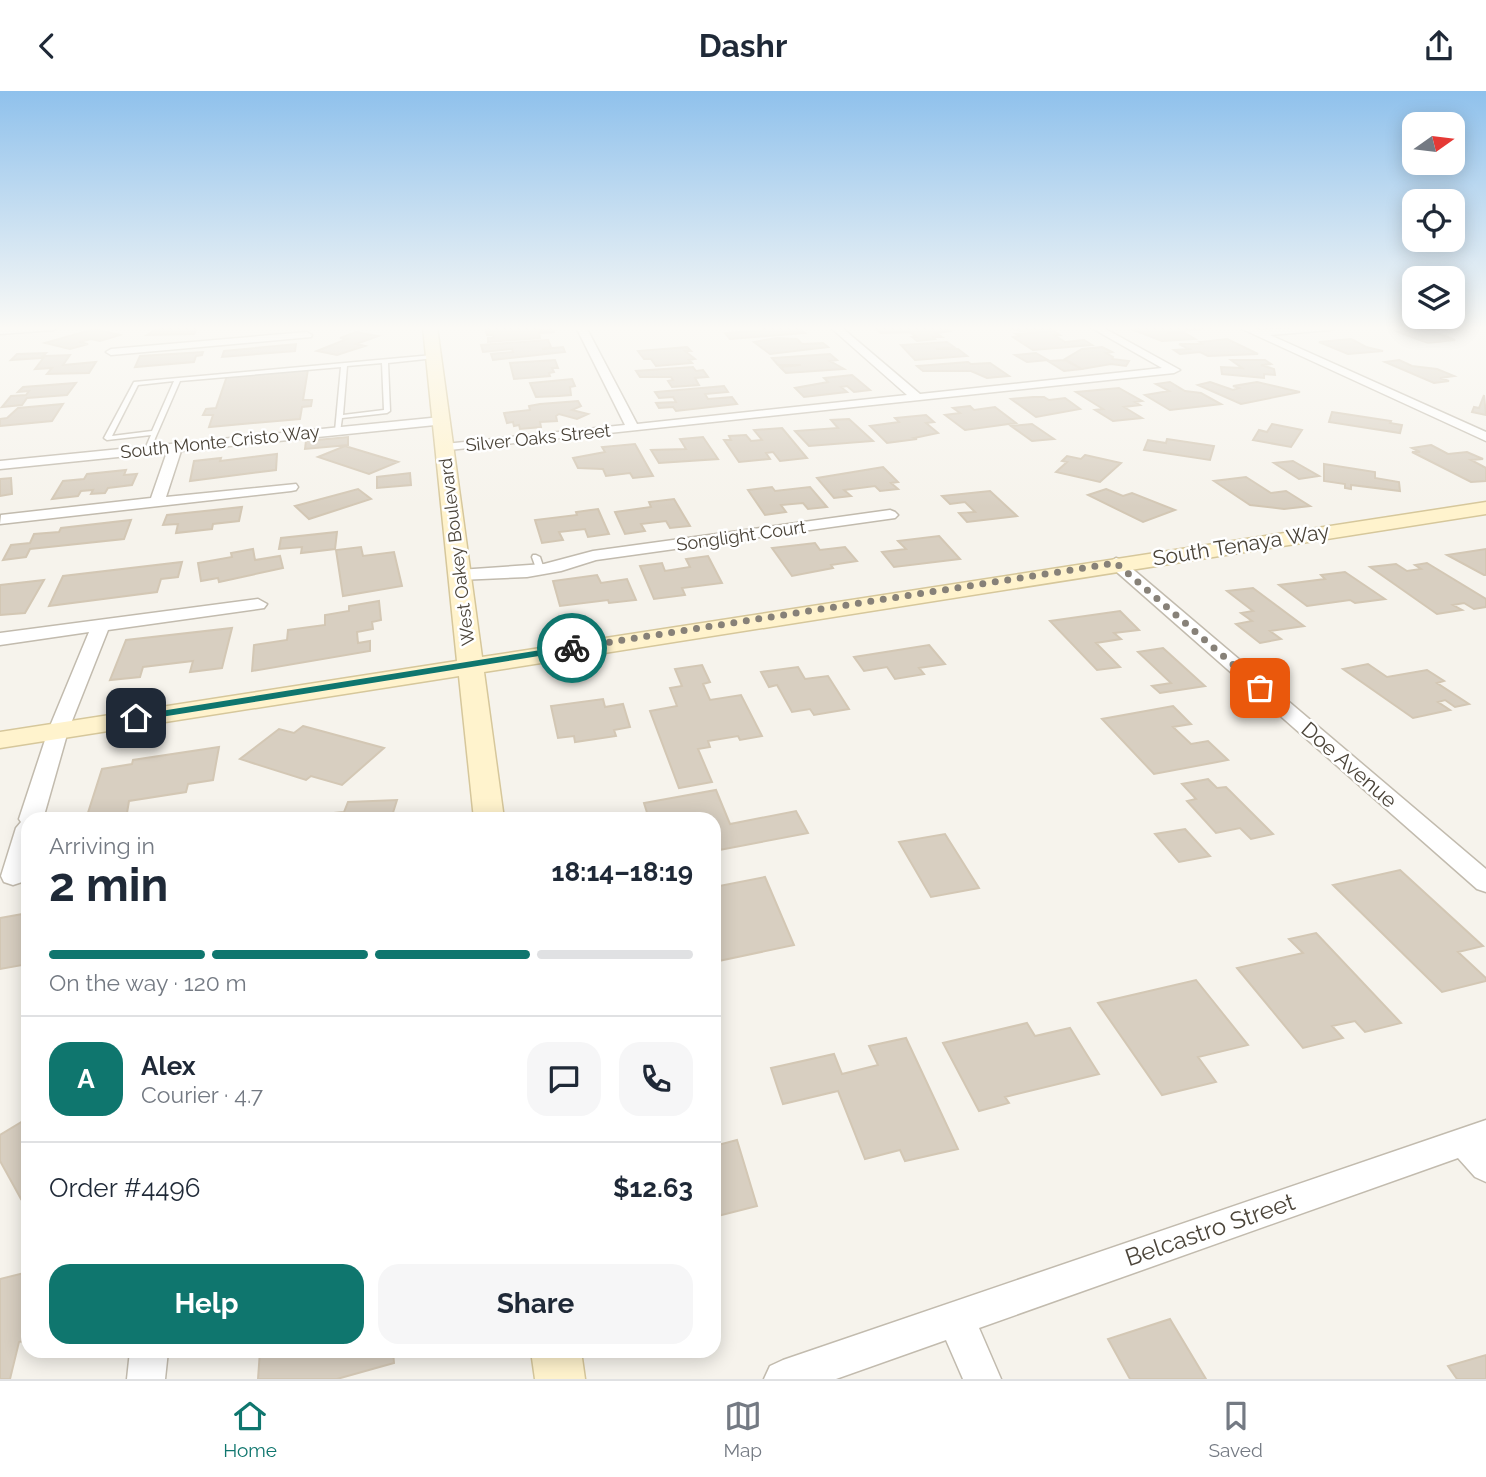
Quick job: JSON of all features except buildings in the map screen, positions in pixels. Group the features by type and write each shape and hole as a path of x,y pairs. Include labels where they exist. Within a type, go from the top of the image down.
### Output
{"street":[{"name":"West Oakey Boulevard","path":"436,387 488,812"},
{"path":"612,387 633,428"},
{"path":"905,387 918,398"},
{"name":"Silver Oaks Street","path":"445,448 1018,387"},
{"path":"1376,387 1486,437"},
{"name":"South Monte Cristo Way","path":"0,465 176,447 339,424 440,421"},
{"path":"157,502 176,447"},
{"path":"1,520 291,487"},
{"name":"South Tenaya Way","path":"0,740 470,664 1486,507"},
{"name":"Songlight Court","path":"459,575 502,575 538,563 571,565 593,556 890,515"},
{"name":"Doe Avenue","path":"1116,563 1486,883"},
{"path":"0,639 258,604"},
{"path":"33,812 58,731 101,625"},
{"path":"14,876 21,852"},
{"name":"Belcastro Street","path":"783,1379 956,1319 1479,1147"},
{"path":"956,1319 982,1379"},
{"path":"146,1379 148,1358"},
{"path":"557,1358 560,1379"}],"lane":[{"path":"134,387 107,438 155,433"},
{"path":"148,449 175,387"},
{"path":"342,387 339,424 387,411 386,387"}],"way so far":[{"path":"572,648 1116,563 1260,688"}],"route":[{"path":"136,718 572,648"}]}
